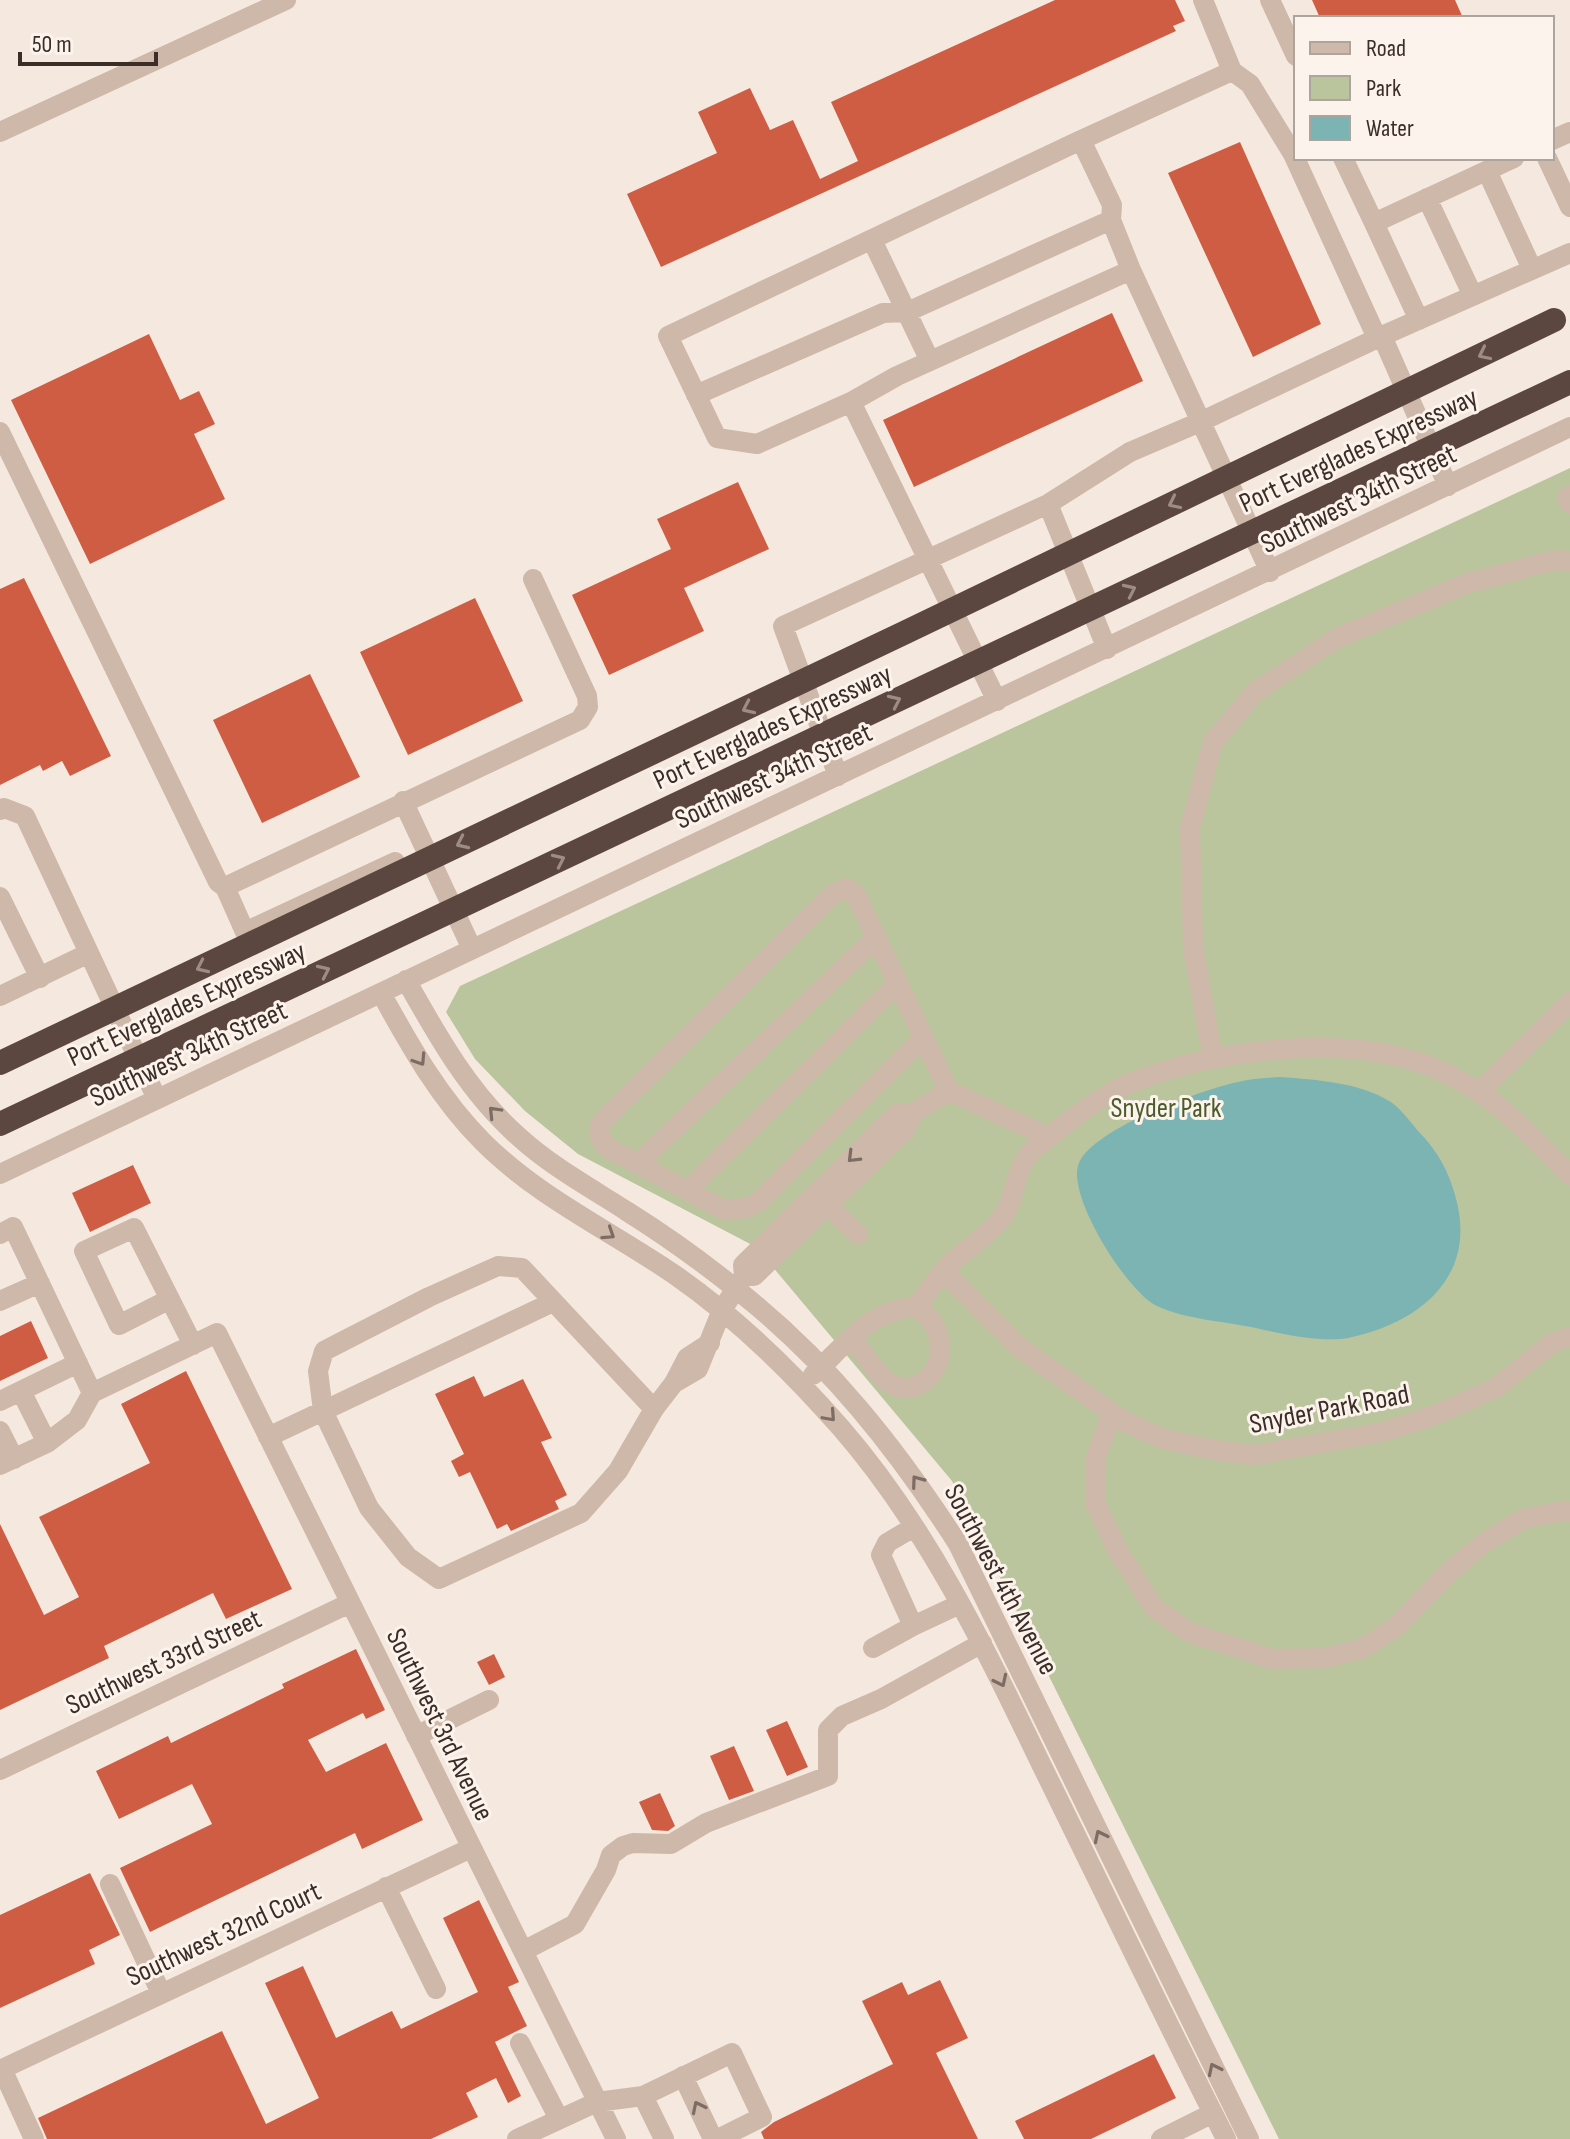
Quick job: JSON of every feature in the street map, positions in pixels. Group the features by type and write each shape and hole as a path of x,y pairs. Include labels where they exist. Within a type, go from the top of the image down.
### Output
{"highway":[{"name":"Port Everglades Expressway","path":"0,1063 1554,320"},
{"name":"Port Everglades Expressway","path":"0,1124 1570,382"}],"street":[{"path":"0,132 286,0"},
{"path":"1203,0 1232,71 1250,84 1294,156"},
{"path":"1270,0 1294,52"},
{"path":"1131,270 897,376 851,402 757,444 717,438 668,336 1232,71"},
{"path":"1081,140 1112,205 1111,220 1131,270 1270,572"},
{"path":"1296,160 1448,486"},
{"path":"1344,160 1419,320"},
{"path":"1374,223 1510,160"},
{"path":"1548,160 1570,207"},
{"path":"1487,171 1532,269"},
{"path":"1427,198 1473,296"},
{"path":"696,395 883,313 907,312 1111,220"},
{"path":"872,240 930,361"},
{"path":"838,776 783,626 1048,504 1130,452 1570,253"},
{"path":"851,402 997,701"},
{"name":"Southwest 34th Street","path":"0,1174 1570,427"},
{"path":"0,432 245,932 425,848"},
{"path":"1570,496 1567,497 1570,503"},
{"path":"1048,504 1107,649"},
{"path":"1213,1059 1193,948 1190,828 1213,742 1255,692 1337,638 1468,583 1555,560 1570,561"},
{"path":"225,887 580,720 588,707 587,696 533,579"},
{"path":"403,801 472,949"},
{"path":"0,810 4,808 25,816 157,1099"},
{"path":"924,1037 758,1202 747,1208 724,1210 606,1147 599,1135 599,1127 839,889 852,890 877,937 898,983 924,1037 949,1091 1049,1137"},
{"path":"0,897 40,978"},
{"path":"637,1164 877,937"},
{"path":"0,996 89,953"},
{"name":"Southwest 4th Avenue","path":"406,980 447,1053 484,1102 517,1135 552,1165 740,1282 839,1383 921,1486 958,1544 1249,2139"},
{"path":"687,1191 898,983"},
{"name":"Southwest 4th Avenue","path":"381,993 441,1094 485,1144 535,1186 674,1274 722,1310 802,1385 844,1431 914,1527 982,1643 1226,2139"},
{"path":"1480,1091 1570,1002"},
{"path":"917,1307 943,1271 1006,1214 1014,1181 1029,1154 1049,1137 1099,1100 1144,1078 1213,1059 1283,1049 1354,1050 1399,1056 1433,1068 1499,1104 1570,1175"},
{"path":"654,1409 522,1268 498,1266 429,1297 324,1351 318,1371 323,1411 369,1508 408,1557 439,1579 581,1513 618,1471 687,1358 710,1343 722,1310 740,1282 743,1265 897,1114 913,1113 949,1091"},
{"path":"740,1282 754,1276 906,1129 913,1113"},
{"path":"827,1205 858,1234"},
{"path":"0,1431 7,1462 47,1443 77,1420 92,1393 193,1345 170,1299 134,1228 84,1251 119,1325 170,1299"},
{"path":"7,1230 40,1283 92,1393"},
{"name":"Snyder Park Road","path":"943,1271 1020,1348 1112,1413 1163,1439 1254,1455 1383,1432 1435,1415 1497,1387 1552,1343 1570,1337"},
{"path":"0,1301 40,1283"},
{"path":"268,1437 553,1302"},
{"path":"802,1385 822,1367 852,1338 873,1319 888,1311 917,1307 928,1315 941,1347 939,1364 929,1378 917,1385 901,1387 888,1382 852,1338"},
{"name":"Southwest 3rd Avenue","path":"193,1345 217,1333 616,2139"},
{"path":"0,1401 78,1363"},
{"path":"21,1391 47,1443"},
{"path":"1112,1413 1095,1459 1095,1502 1117,1549 1154,1608 1189,1632 1272,1659 1326,1658 1361,1649 1396,1627 1448,1573 1482,1544 1523,1519 1570,1512"},
{"path":"913,1626 881,1555 887,1543 914,1527"},
{"name":"Southwest 33rd Street","path":"0,1770 350,1603"},
{"path":"873,1648 960,1604"},
{"path":"523,1951 575,1924 606,1870 611,1855 623,1846 633,1843 671,1844 706,1823 828,1776 828,1730 842,1716 881,1699 982,1643"},
{"path":"416,1736 489,1700"},
{"name":"Southwest 32nd Court","path":"1,2070 471,1848"},
{"path":"110,1884 161,1993"},
{"path":"386,1887 436,1989"},
{"path":"520,2043 559,2119"},
{"path":"517,2139 597,2102 643,2096 683,2076 732,2053 762,2117 716,2139 683,2076"},
{"path":"1,2070 34,2139"},
{"path":"643,2096 664,2139"},
{"path":"1161,2139 1213,2113"}],"green space":[{"name":"Snyder Park","path":"1570,468 1570,2139 1279,2139 952,1481 756,1247 578,1154 525,1111 475,1059 446,1012 460,986"}],"water":[{"path":"1280,1077 1352,1086 1379,1095 1403,1113 1446,1169 1460,1224 1459,1249 1451,1272 1438,1291 1420,1308 1398,1321 1348,1338 1326,1339 1191,1317 1168,1310 1157,1306 1131,1283 1090,1218 1077,1178 1079,1163 1105,1137 1150,1112 1200,1093 1243,1081"}],"building":[{"path":"1055,0 1175,0 1185,21 1173,26 1176,31 661,267 627,194 717,153 698,112 750,88 770,130 793,120 820,179 858,161 831,102"},
{"path":"1312,0 1455,0 1462,16 1319,16"},
{"path":"1240,142 1321,324 1253,357 1168,173"},
{"path":"1112,313 1143,381 914,487 883,420"},
{"path":"149,334 180,400 199,391 215,424 194,434 225,499 90,564 11,400"},
{"path":"738,482 769,549 684,588 704,631 609,675 572,595 671,549 657,519"},
{"path":"24,578 111,756 70,776 62,761 43,771 40,765 0,785 0,589"},
{"path":"475,598 523,701 408,755 360,652"},
{"path":"310,674 360,777 262,823 213,720"},
{"path":"133,1165 151,1203 90,1232 72,1193"},
{"path":"31,1321 48,1358 0,1381 0,1336"},
{"path":"186,1371 292,1589 226,1619 213,1593 104,1646 109,1658 0,1710 0,1524 44,1615 79,1597 39,1517 150,1463 121,1404"},
{"path":"474,1376 484,1397 523,1379 552,1438 541,1442 567,1495 555,1501 559,1509 511,1531 507,1524 497,1529 470,1472 459,1477 451,1461 464,1454 435,1394"},
{"path":"356,1649 385,1710 366,1719 363,1713 308,1740 326,1772 386,1743 423,1820 362,1849 355,1833 150,1932 120,1868 212,1824 192,1784 119,1819 96,1771 168,1736 171,1743"},
{"path":"494,1654 505,1677 489,1685 477,1662"},
{"path":"787,1721 808,1767 787,1776 766,1730"},
{"path":"734,1746 754,1791 729,1800 710,1756"},
{"path":"660,1793 675,1826 668,1831 652,1830 639,1802"},
{"path":"90,1873 120,1935 89,1950 95,1964 0,2008 0,1915"},
{"path":"479,1900 519,1982 508,1987 527,2026 495,2042 521,2096 508,2103 496,2078 466,2093 478,2117 431,2139 47,2139 38,2118 222,2031 266,2124 319,2098 265,1983 303,1966 336,2038 392,2011 401,2029 478,1992 443,1918"},
{"path":"940,1980 968,2038 936,2053 978,2139 764,2139 761,2132 774,2122 893,2064 862,2001 902,1982 908,1995"},
{"path":"1154,2054 1176,2098 1091,2139 1024,2139 1015,2121"}]}
